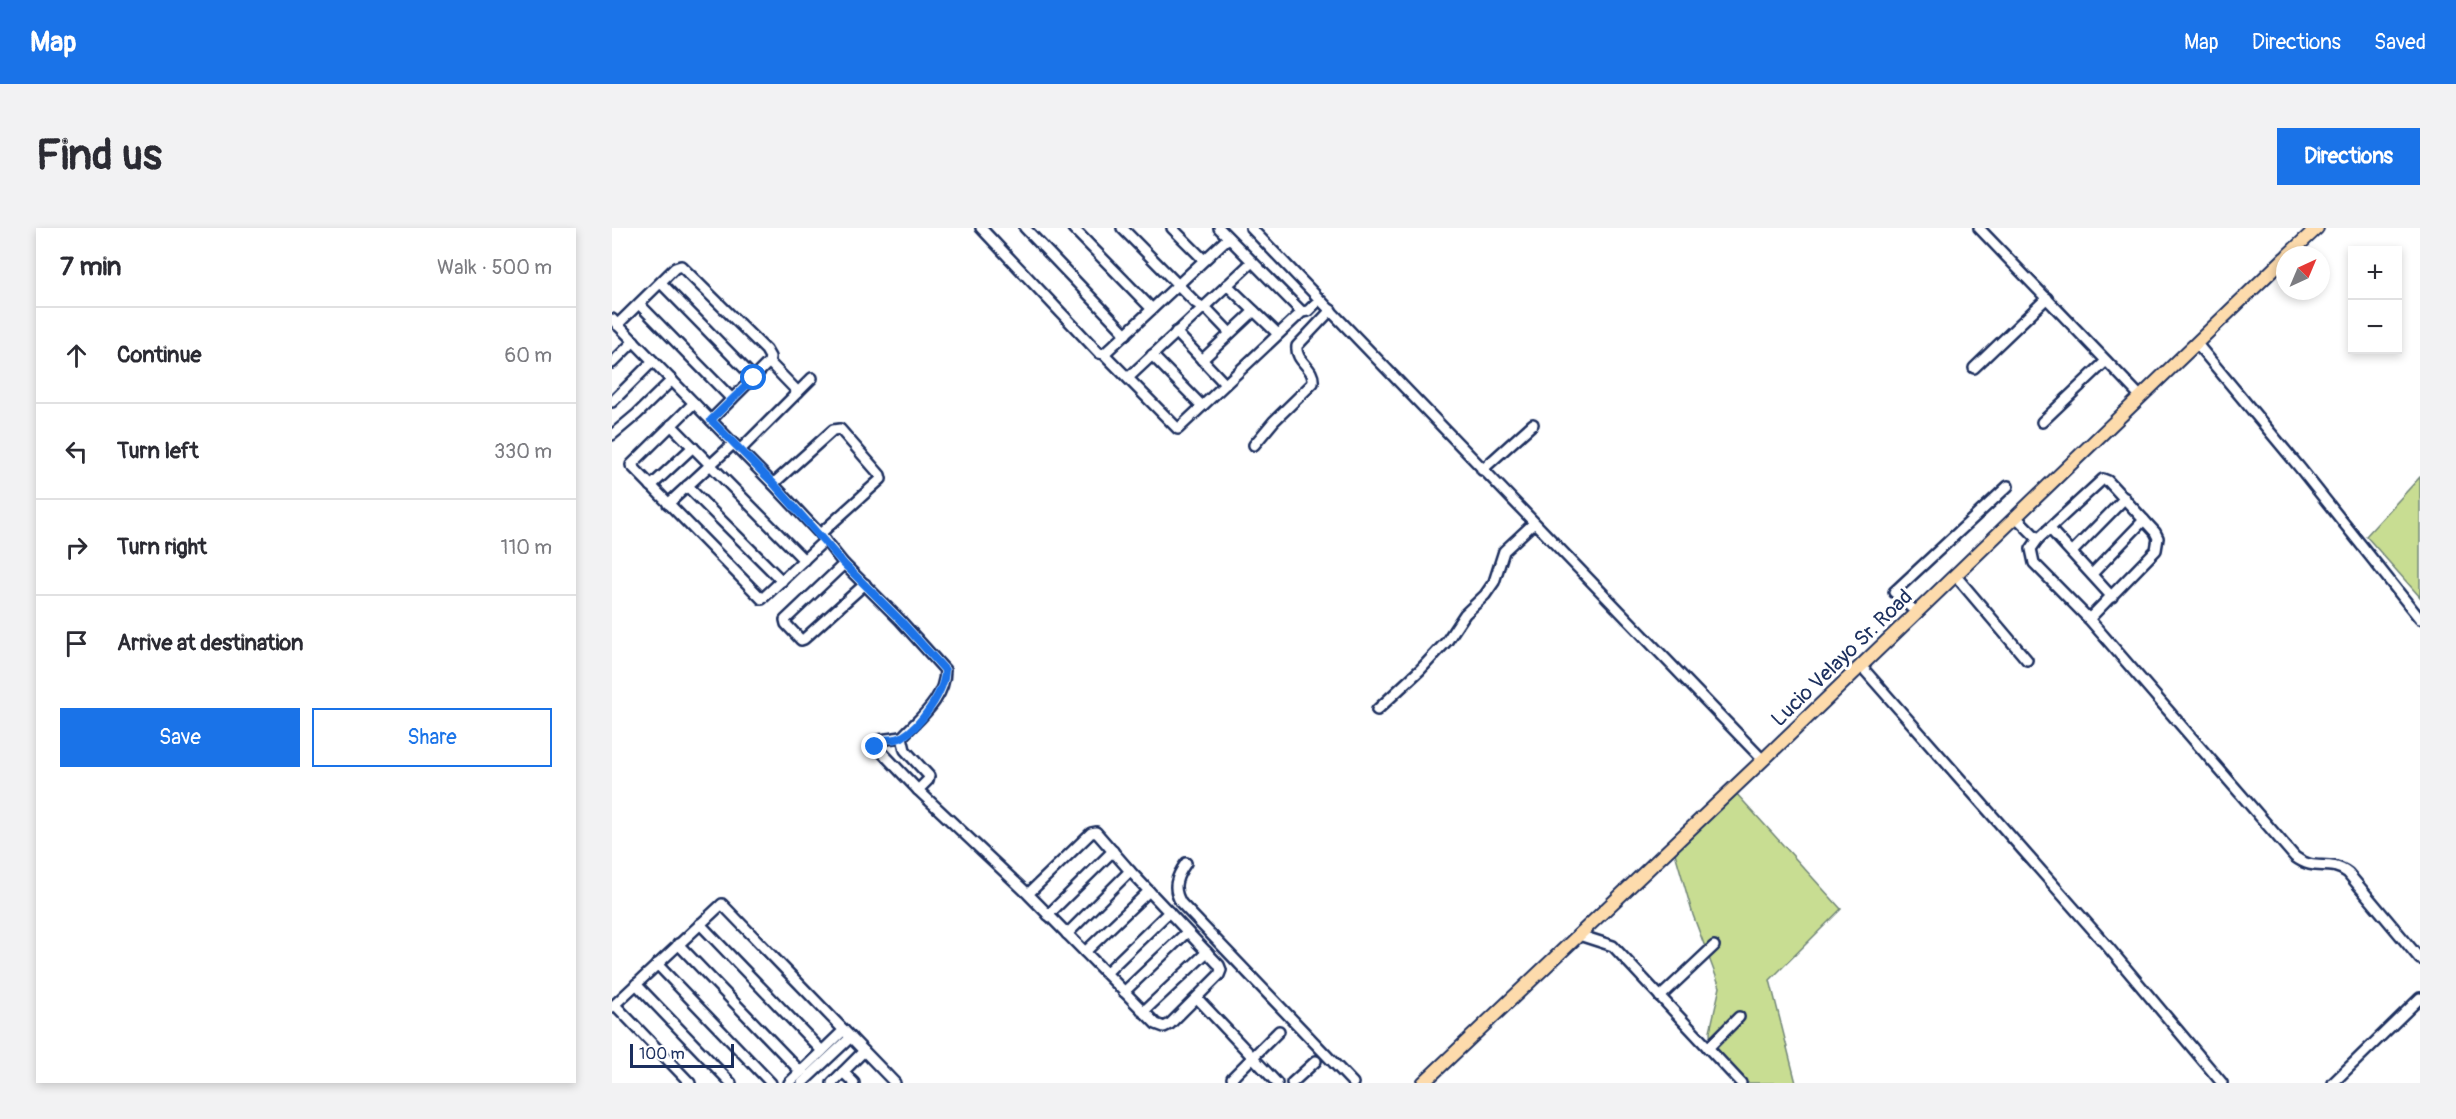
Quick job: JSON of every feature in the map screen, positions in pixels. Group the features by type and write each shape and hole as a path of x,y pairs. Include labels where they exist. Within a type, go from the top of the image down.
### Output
{"main road":[{"name":"Lucio Velayo Sr. Road","path":"2297,246 2317,228"},
{"name":"Lucio Velayo Sr. Road","path":"1423,1083 1917,613 2276,266"}],"street":[{"path":"981,228 1099,353 1104,354 1178,429 1302,312 1308,311 1315,304"},
{"path":"1025,228 1126,334"},
{"path":"1073,228 1152,309"},
{"path":"1122,228 1178,285 1230,333"},
{"path":"1172,228 1204,260"},
{"path":"1219,228 1302,312"},
{"path":"1251,228 1763,760"},
{"path":"1979,228 2141,397"},
{"path":"1104,354 1228,238"},
{"path":"1128,378 1252,262"},
{"path":"711,420 769,362 770,357 766,350 684,267 675,268 639,304 614,323 774,484 823,537 844,564 900,620 945,670 945,677 933,706 902,737 879,740 875,743 875,747 1028,894 1156,1024 1167,1026 1219,975 1221,970 1207,952 1130,871 1098,832 1091,833 1028,894"},
{"path":"661,283 754,378"},
{"path":"1227,285 1278,334"},
{"path":"1974,368 2046,298"},
{"path":"639,304 732,399"},
{"path":"1254,445 1274,421 1313,383 1312,374 1298,356 1297,346 1331,310"},
{"path":"1202,360 1254,311"},
{"path":"1176,332 1225,384"},
{"path":"612,363 634,341"},
{"path":"2197,344 2300,468 2420,619"},
{"path":"1152,355 1202,406"},
{"path":"612,402 653,361"},
{"path":"2042,422 2106,361"},
{"path":"769,362 798,392"},
{"path":"668,504 711,465 737,447 812,378"},
{"path":"612,435 672,380"},
{"path":"694,403 631,465 762,599 804,560 823,537 881,479 840,429 833,430 774,484"},
{"path":"1482,470 1533,424"},
{"path":"671,425 804,560"},
{"path":"651,486 693,447"},
{"path":"2089,619 2156,550 2158,538 2125,498 2103,479 2038,539 2031,549 2034,563 2089,619 2295,857 2311,866 2332,864 2348,873 2420,959"},
{"path":"687,486 782,581"},
{"path":"1917,613 1894,592 2008,486"},
{"path":"2072,552 2125,498"},
{"path":"2016,518 2038,539"},
{"path":"2092,574 2144,519"},
{"path":"1377,710 1447,641 1465,614 1485,595 1494,582 1504,551 1534,524"},
{"path":"2050,529 2112,597"},
{"path":"844,564 785,620 801,640 865,584"},
{"path":"1955,575 2027,660"},
{"path":"1861,666 2108,947 2222,1083"},
{"path":"902,737 905,750 929,776 918,790"},
{"path":"1048,915 1113,851"},
{"path":"1186,863 1176,880 1181,903 1353,1083"},
{"path":"1067,934 1130,871"},
{"path":"1085,952 1149,891"},
{"path":"690,1083 613,1006 722,904 896,1083"},
{"path":"1106,973 1169,912"},
{"path":"700,924 822,1052"},
{"path":"1124,992 1187,932"},
{"path":"1579,935 1613,946 1741,1083"},
{"path":"678,944 801,1072"},
{"path":"1660,997 1714,946"},
{"path":"1143,1011 1207,952"},
{"path":"657,964 771,1083"},
{"path":"636,984 731,1083"},
{"path":"1197,998 1277,1083"},
{"path":"2333,1083 2420,998"},
{"path":"1708,1048 1739,1017"},
{"path":"1232,1078 1279,1031"},
{"path":"789,1083 822,1052 847,1033"},
{"path":"802,1083 847,1033"},
{"path":"832,1083 864,1051"},
{"path":"1292,1083 1316,1061"},
{"path":"843,1072 854,1083"}],"green space":[{"path":"2420,477 2420,597 2366,536"},
{"path":"1735,792 1841,909 1770,980 1796,1083 1738,1083 1711,1053 1710,1031 1720,987 1693,915 1675,853"}],"route":[{"path":"754,378 711,420 774,484 844,564 900,620 945,670 945,677 933,706 925,715 902,737 876,741 875,747"}]}
